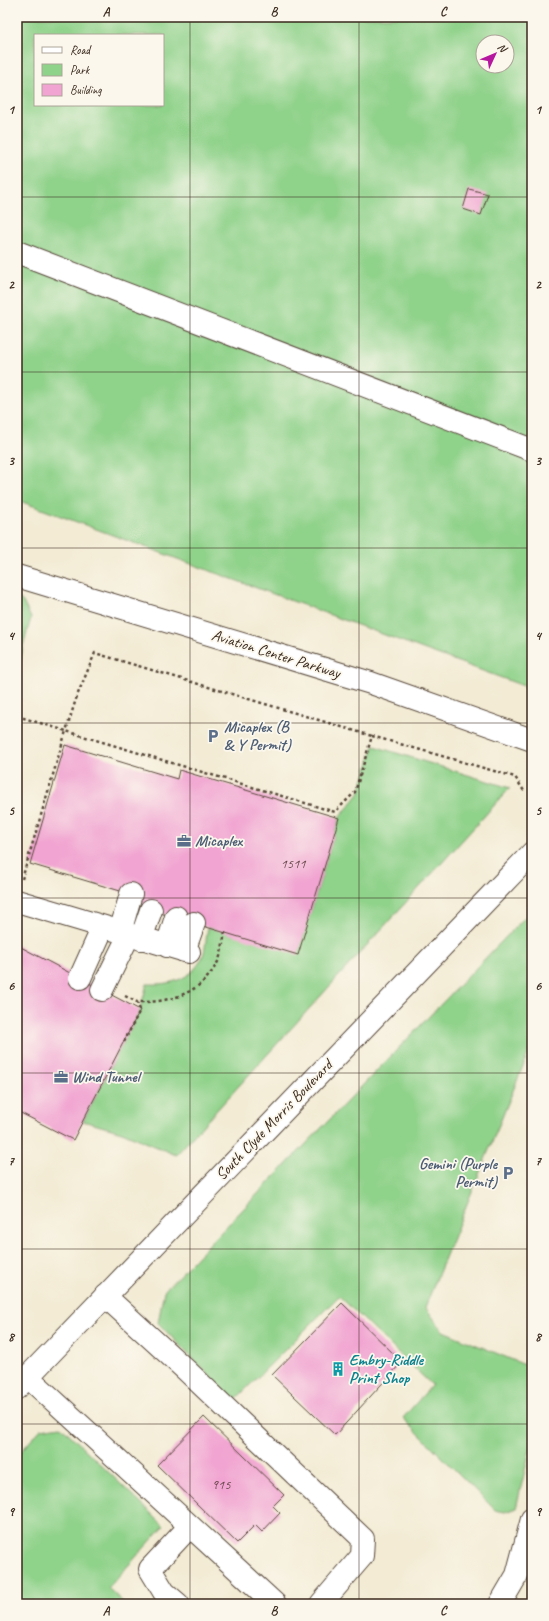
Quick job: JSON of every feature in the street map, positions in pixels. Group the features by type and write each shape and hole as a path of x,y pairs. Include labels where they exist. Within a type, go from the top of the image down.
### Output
{"main road":[{"path":"17,252 532,450"},
{"name":"Aviation Center Parkway","path":"17,576 371,683 532,740"},
{"name":"South Clyde Morris Boulevard","path":"23,1382 532,854"},
{"path":"19,892 123,933 180,950 185,920"},
{"path":"102,990 123,933 131,894"},
{"path":"80,978 123,933 151,910"},
{"path":"105,1296 186,1370 363,1539 362,1556 321,1604"},
{"path":"23,1382 190,1526 275,1604"},
{"path":"500,1604 517,1575 532,1519"},
{"path":"178,1604 164,1592 150,1569 190,1526"}],"path":[{"path":"19,892 77,696 95,653 515,777 524,791"},
{"path":"17,716 335,812 354,792 372,736"},
{"path":"125,996 136,1002 154,1003 181,996 203,983 217,964 225,932"},
{"path":"124,1042 140,1010 136,1002"}],"green space":[{"path":"17,17 532,17 532,689 17,500"},
{"path":"17,596 23,602 31,618 23,646 17,684"},
{"path":"374,746 510,788 176,1155 122,1132 83,1121 140,1010 147,984 179,980 192,971 202,958 208,927 298,954 339,818 359,794"},
{"path":"532,910 532,1044 425,1307 443,1331 532,1368 532,1441 516,1508 505,1512 495,1510 403,1418 432,1385 339,1296 234,1401 158,1323 164,1291"},
{"path":"61,1426 164,1526 108,1588 125,1604 17,1604 17,1456 41,1429"}],"building":[{"path":"469,189 488,194 481,215 463,209"},
{"name":"Micaplex","path":"65,745 177,779 179,770 339,818 298,955 134,905 137,896 30,864"},
{"name":"Wind Tunnel","path":"17,945 140,1010 73,1140 17,1111"},
{"name":"Embry-Riddle Print Shop","path":"342,1303 402,1362 335,1435 272,1375"},
{"path":"204,1417 284,1495 273,1506 280,1513 262,1532 255,1525 237,1543 157,1465"}],"place":[{"name":"Micaplex (B & Y Permit)","path":"213,736"},
{"name":"Micaplex","path":"184,841"},
{"name":"Wind Tunnel","path":"61,1077"},
{"name":"Gemini (Purple Permit)","path":"508,1173"},
{"name":"Embry-Riddle Print Shop","path":"338,1369"}]}
